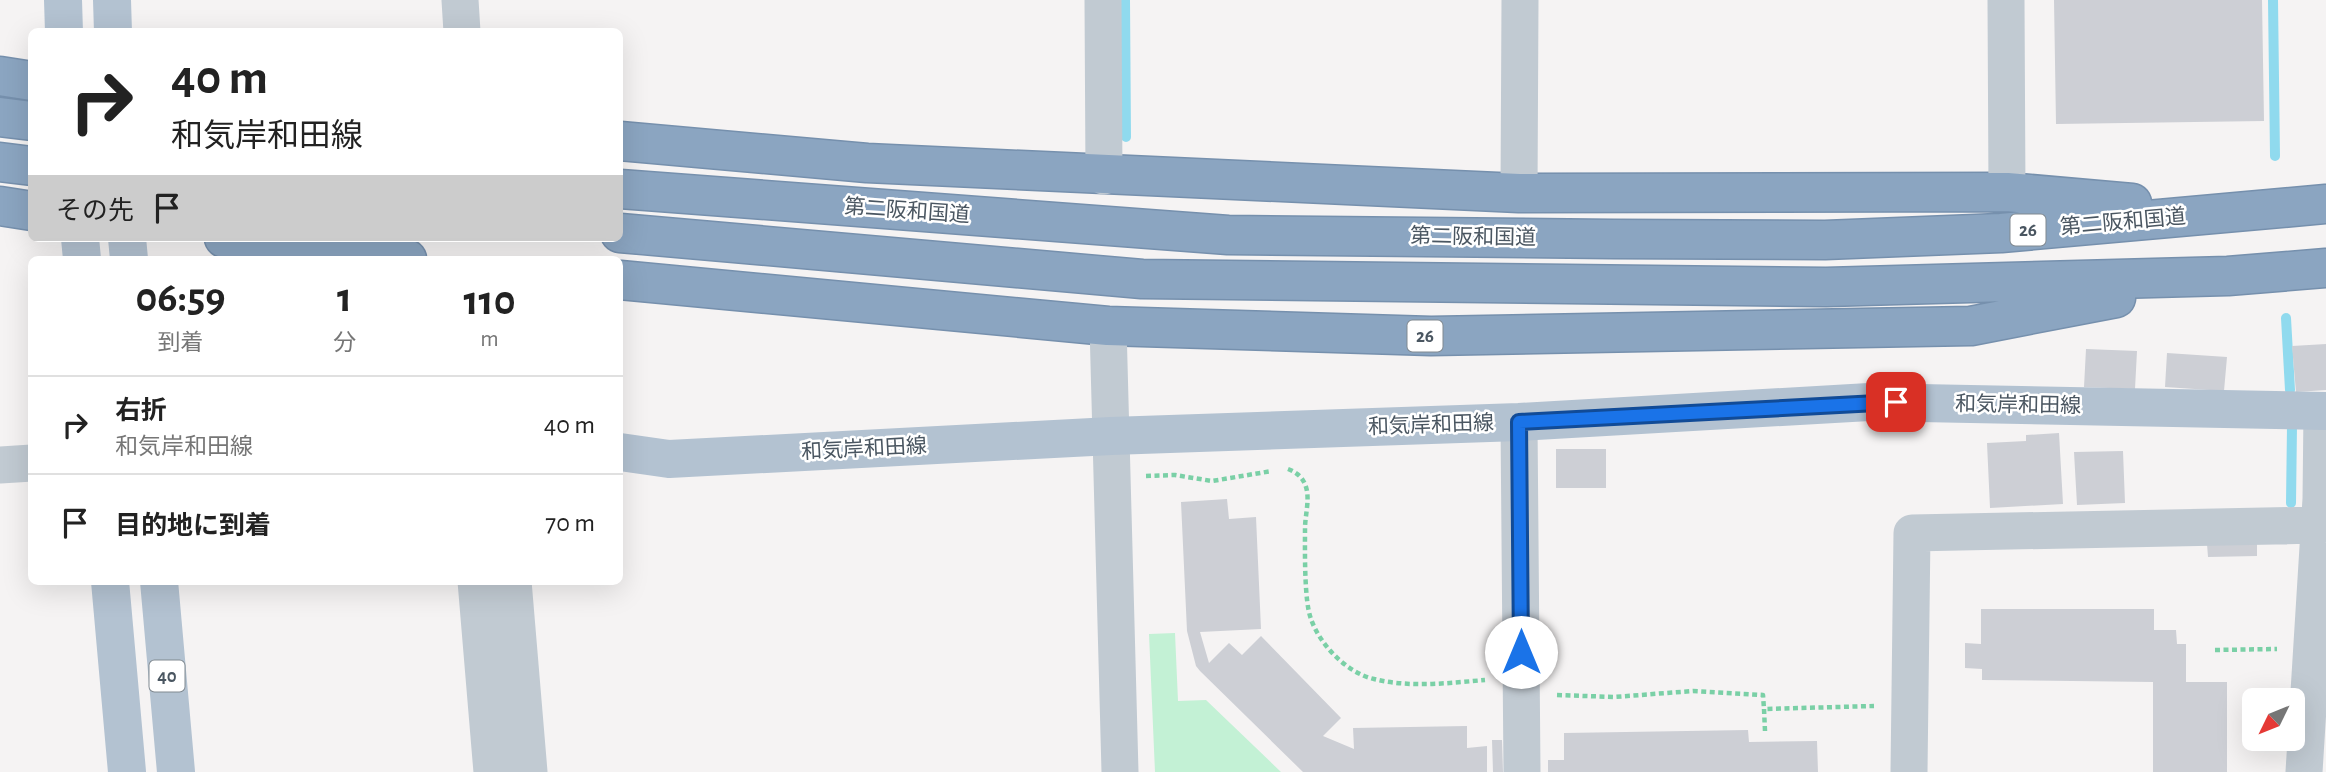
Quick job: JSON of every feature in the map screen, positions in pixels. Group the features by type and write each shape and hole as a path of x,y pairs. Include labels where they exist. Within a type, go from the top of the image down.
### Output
{"highway":[{"path":"0,76 28,80"},
{"path":"0,117 28,120"},
{"name":"26","path":"623,141 867,163 1104,176 1519,193 2007,192 2232,212"},
{"path":"0,162 28,166"},
{"name":"第二阪和国道","path":"623,189 1228,235 1825,240 2001,233 2326,204"},
{"path":"0,206 28,210"},
{"name":"26","path":"623,233 1142,279 1826,287 2228,276 2326,268"},
{"path":"259,242 381,256"},
{"name":"26","path":"623,280 1108,326 1431,336 1972,326 2228,276"}],"main road":[{"path":"63,0 64,28"},
{"path":"112,0 113,28"},
{"name":"和気岸和田線","path":"623,452 669,459 1111,436 1519,422 1869,402 2324,411"},
{"name":"40","path":"110,585 127,772"},
{"name":"40","path":"159,585 176,772"}],"street":[{"path":"460,0 462,28"},
{"path":"1103,0 1104,176"},
{"path":"1519,193 1520,0"},
{"path":"2006,0 2007,192"},
{"path":"1108,326 1120,772"},
{"path":"2304,772 2320,525 2324,411"},
{"path":"1519,422 1522,772"},
{"path":"0,465 28,463"},
{"path":"1909,772 1912,533 2320,525"},
{"path":"476,585 492,772"},
{"path":"513,585 529,772"}],"path":[{"path":"1112,480 1175,475 1212,481 1287,469 1297,473 1306,484 1308,496 1305,528 1309,616 1328,648 1346,667 1372,679 1400,684 1521,685 1615,697 1693,691 1763,695 1765,731"},
{"path":"2215,650 2313,648"},
{"path":"1764,709 1910,705"}],"green space":[{"path":"1175,633 1178,701 1206,700 1281,772 1155,772 1149,634"}],"building":[{"path":"2054,0 2262,0 2264,121 2056,124"},
{"path":"2326,344 2326,390 2296,392 2292,346"},
{"path":"2086,349 2137,351 2135,389 2084,387"},
{"path":"2167,353 2227,357 2224,391 2165,387"},
{"path":"2059,433 2063,504 1990,508 1987,443 2026,441 2026,435"},
{"path":"1556,449 1606,449 1606,488 1556,488"},
{"path":"2123,451 2125,503 2077,505 2074,452"},
{"path":"1227,499 1229,519 1256,517 1261,629 1200,632 1209,663 1229,643 1242,655 1261,636 1341,718 1323,736 1354,749 1353,728 1467,726 1467,748 1487,746 1487,772 1303,772 1200,671 1196,666 1187,631 1181,502"},
{"path":"2257,543 2257,556 2208,557 2207,544"},
{"path":"1981,609 2154,609 2154,630 2176,630 2177,644 2186,644 2186,682 2227,682 2227,772 2153,772 2153,682 1982,680 1982,669 1965,668 1965,643 1981,644"},
{"path":"1748,730 1749,742 1817,741 1818,772 1548,772 1548,760 1564,760 1564,733"},
{"path":"1492,740 1502,740 1503,772 1493,772"}],"waterway":[{"path":"1125,0 1126,137"},
{"path":"2273,0 2275,156"},
{"path":"2286,318 2290,390"},
{"path":"2291,503 2292,426"}],"route":[{"path":"1521,652 1519,422 1896,402"}]}
